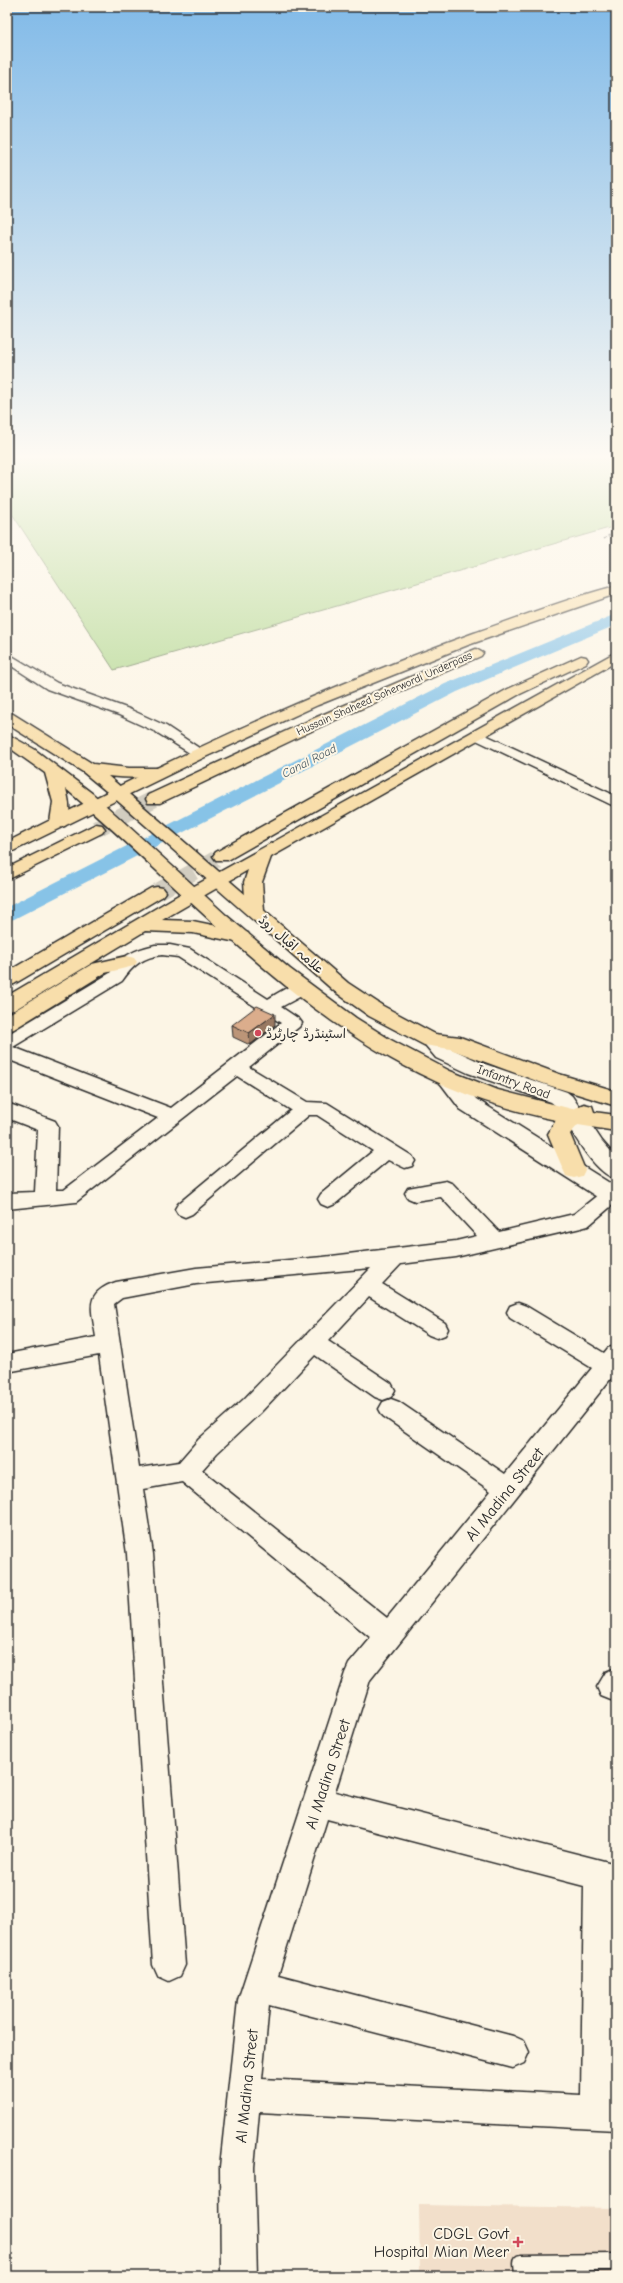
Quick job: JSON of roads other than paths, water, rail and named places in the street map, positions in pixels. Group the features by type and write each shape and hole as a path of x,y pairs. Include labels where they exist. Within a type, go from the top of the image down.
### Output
{"main road":[{"path":"7,849 118,792 314,702 430,655 538,615 616,590"},
{"name":"Hussain Shaheed Soherwordi Underpass","path":"154,798 316,723 616,593"},
{"path":"222,856 513,692 616,644"},
{"path":"7,1005 193,894 616,656"},
{"name":"علامہ اقبال روڈ","path":"7,717 89,769 118,792 341,987 376,1011 431,1040 453,1042 552,1079 613,1098"},
{"path":"7,739 53,770 95,804"},
{"path":"89,769 129,773 163,771"},
{"path":"53,770 61,802 59,822"},
{"name":"علامہ اقبال روڈ","path":"95,804 161,866 241,937 303,988 356,1028 418,1065 449,1080 514,1102 574,1116 616,1123"},
{"path":"7,875 96,828"},
{"path":"255,911 253,882 263,855"},
{"path":"7,980 157,892"},
{"path":"140,925 193,927 241,937"},
{"path":"7,1024 99,968 127,962"},
{"name":"Infantry Road","path":"431,1040 443,1053 469,1065 559,1097 574,1116 594,1148 616,1171"},
{"path":"449,1080 468,1104 574,1170 613,1197"},
{"path":"574,1170 559,1134 560,1128 574,1116 613,1098"}],"street":[{"path":"8,660 52,686 124,712 161,729 201,754"},
{"path":"477,735 616,802"},
{"path":"7,1043 116,977 127,962 145,953 172,949 184,953 293,1023 69,1197 7,1201"},
{"path":"266,1007 303,988"},
{"path":"7,1052 173,1116"},
{"path":"236,1068 304,1109 320,1108 405,1161"},
{"path":"185,1209 304,1109"},
{"path":"7,1110 48,1126 45,1198"},
{"path":"328,1199 387,1150"},
{"path":"415,1193 446,1189 494,1241"},
{"path":"169,1965 140,1554 102,1301 116,1291 196,1276 394,1257 456,1249 581,1220 613,1197"},
{"path":"128,1481 186,1471 208,1446 252,1406 314,1343 394,1257"},
{"path":"367,1285 437,1329"},
{"path":"518,1312 612,1361"},
{"path":"314,1343 507,1490"},
{"path":"7,1363 108,1344"},
{"name":"Al Madina Street","path":"239,2276 237,2167 254,2000 359,1673 612,1361"},
{"path":"186,1471 389,1636"},
{"path":"245,2095 607,2112 607,1877 318,1802"},
{"path":"259,1986 513,2052"}],"lane":[{"path":"523,2276 522,2263 616,2262"}],"waterway":[{"name":"Canal Road","path":"7,915 451,688 616,619"}],"tunnel":[{"path":"96,829 154,799"},
{"path":"157,892 222,856"}],"place":[{"name":"اسٹینڈرڈ چارٹرڈ","path":"258,1033"},
{"name":"CDGL Govt Hospital Mian Meer","path":"518,2242"}]}
